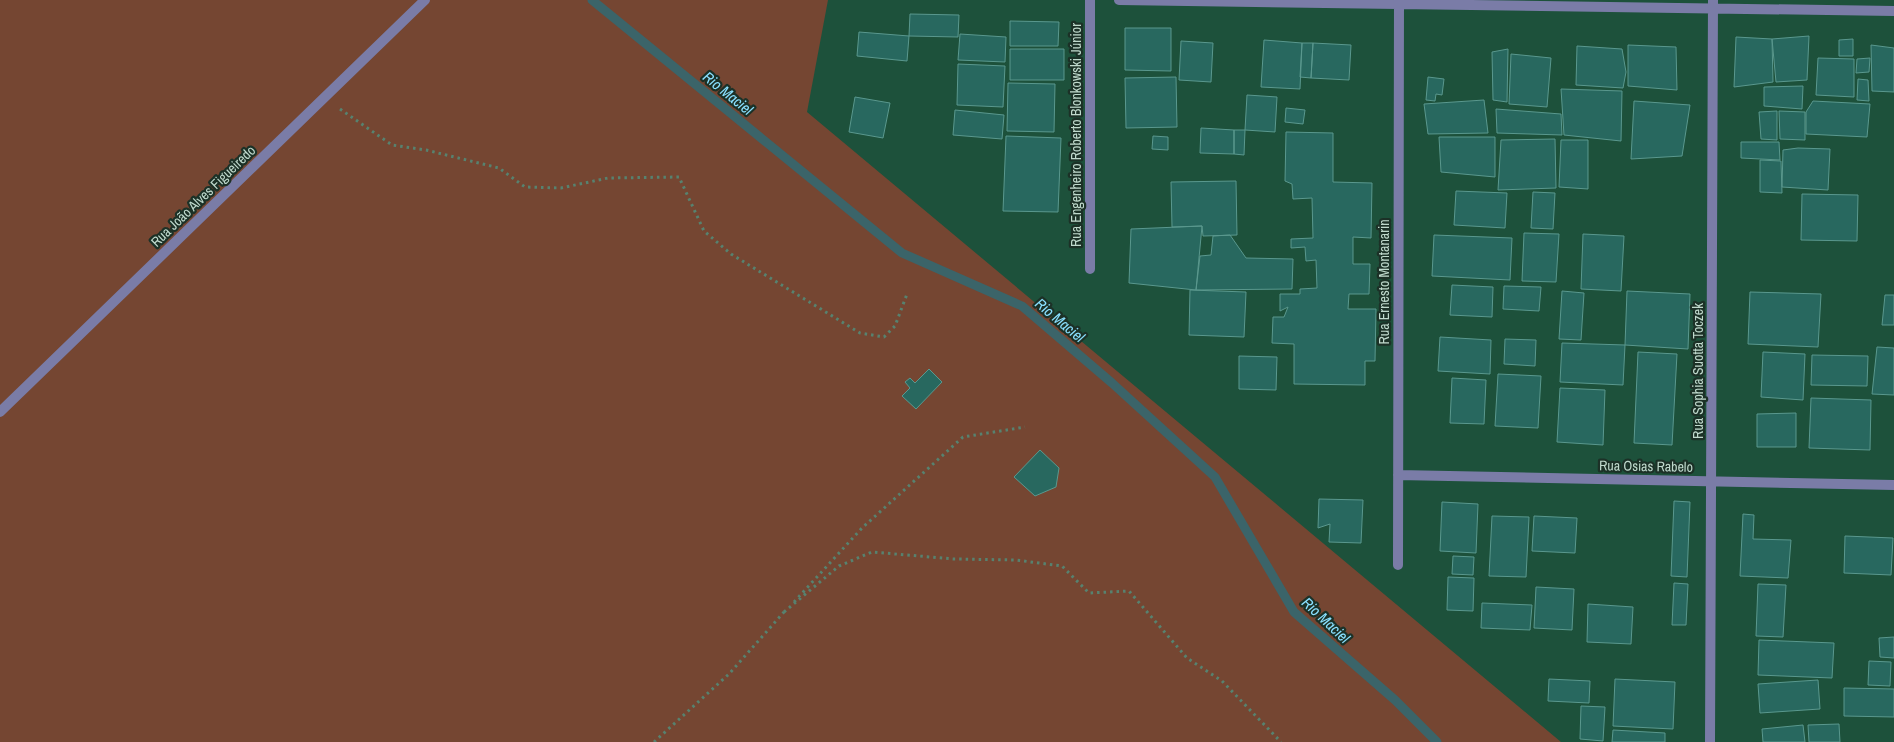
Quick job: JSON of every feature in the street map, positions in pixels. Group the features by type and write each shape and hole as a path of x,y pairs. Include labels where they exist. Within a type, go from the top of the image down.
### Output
{"street":[{"name":"Rua João Alves Figueiredo","path":"0,412 425,0"},
{"name":"Rua Engenheiro Roberto Blonkowski Júnior","path":"1090,0 1090,269"},
{"path":"1119,0 1713,4 1894,11"},
{"name":"Rua Ernesto Montanarin","path":"1398,565 1399,2"},
{"name":"Rua Sophia Suotta Toczek","path":"1710,742 1713,4"},
{"name":"Rua Osias Rabelo","path":"1398,475 1894,485"}],"path":[{"path":"326,96 330,101 392,145 426,150 499,168 525,187 561,188 608,178 678,177 704,231 731,254 860,333 884,337 895,326 907,294"},
{"path":"654,742 728,674 862,528 962,437 1025,427"},
{"path":"784,612 839,566 872,552 954,559 1016,560 1062,566 1089,593 1130,590 1188,658 1222,681 1281,742"}],"shaded area":[{"path":"0,0 828,0 807,112 1561,742 0,742"}],"building":[{"path":"910,14 959,15 958,37 909,36"},
{"path":"1010,21 1059,22 1058,46 1010,46"},
{"path":"1125,28 1171,28 1171,71 1125,70"},
{"path":"859,32 909,36 907,61 857,56"},
{"path":"960,34 1006,37 1005,62 958,60"},
{"path":"1809,36 1807,80 1776,82 1772,39"},
{"path":"1736,37 1772,39 1773,82 1734,87"},
{"path":"1853,39 1853,56 1839,56 1839,40"},
{"path":"1264,40 1302,43 1300,89 1261,87"},
{"path":"1181,41 1213,43 1211,82 1179,80"},
{"path":"1302,43 1313,43 1311,78 1300,77"},
{"path":"1313,43 1351,45 1349,80 1311,78"},
{"path":"1628,45 1676,47 1677,90 1628,86"},
{"path":"1871,45 1894,48 1894,92 1872,91"},
{"path":"1577,46 1622,49 1626,72 1623,88 1576,85"},
{"path":"1010,49 1064,49 1064,80 1010,80"},
{"path":"1508,49 1507,102 1493,100 1492,52"},
{"path":"1511,54 1551,58 1547,107 1509,104"},
{"path":"1818,58 1854,59 1854,97 1816,95"},
{"path":"1870,58 1869,72 1856,73 1857,59"},
{"path":"958,64 1005,66 1003,107 957,105"},
{"path":"1176,77 1177,127 1126,128 1125,78"},
{"path":"1428,77 1444,79 1442,95 1436,94 1435,101 1426,100"},
{"path":"1858,79 1868,80 1869,101 1857,100"},
{"path":"1008,83 1055,84 1054,132 1007,131"},
{"path":"1803,86 1802,109 1764,106 1764,87"},
{"path":"1561,89 1622,91 1621,141 1564,135"},
{"path":"1247,95 1277,97 1275,132 1245,130"},
{"path":"855,97 890,103 883,138 849,132"},
{"path":"1484,100 1488,133 1428,134 1424,104"},
{"path":"1634,101 1690,105 1682,156 1631,159"},
{"path":"1813,101 1870,104 1867,137 1806,134 1806,112"},
{"path":"1286,108 1305,110 1303,124 1285,122"},
{"path":"1496,109 1561,114 1562,135 1497,133"},
{"path":"955,110 1004,115 1002,139 953,135"},
{"path":"1777,111 1777,140 1761,139 1759,112"},
{"path":"1779,111 1805,112 1805,140 1780,139"},
{"path":"1201,128 1234,130 1234,154 1200,153"},
{"path":"1234,130 1245,130 1244,155 1234,154"},
{"path":"1286,132 1333,133 1333,182 1372,183 1371,238 1353,237 1353,264 1370,264 1369,294 1349,294 1348,309 1376,309 1375,361 1365,361 1365,385 1294,384 1294,344 1272,343 1273,317 1284,317 1288,307 1280,311 1280,294 1300,294 1300,289 1317,288 1316,260 1306,261 1305,247 1291,248 1291,239 1313,238 1312,198 1293,199 1292,184 1285,181"},
{"path":"1006,136 1061,138 1058,212 1003,211"},
{"path":"1153,136 1168,137 1168,150 1152,149"},
{"path":"1439,137 1495,137 1495,177 1441,172"},
{"path":"1555,139 1556,188 1498,190 1501,140"},
{"path":"1561,140 1588,140 1588,189 1559,187"},
{"path":"1741,142 1779,142 1780,160 1741,158"},
{"path":"1798,148 1830,149 1828,190 1782,187 1783,150"},
{"path":"1760,160 1781,161 1782,193 1760,192"},
{"path":"1236,181 1237,235 1203,236 1202,226 1172,227 1171,182"},
{"path":"1456,191 1507,193 1505,228 1454,225"},
{"path":"1533,192 1555,193 1553,229 1531,228"},
{"path":"1802,194 1858,195 1857,241 1801,240"},
{"path":"1202,226 1196,290 1129,283 1131,229"},
{"path":"1524,233 1559,234 1556,282 1522,281"},
{"path":"1583,234 1624,236 1621,291 1581,289"},
{"path":"1230,235 1246,258 1293,259 1292,289 1196,290 1200,256 1211,255 1213,236"},
{"path":"1434,235 1512,238 1510,280 1432,276"},
{"path":"1452,285 1493,287 1492,317 1450,315"},
{"path":"1504,286 1541,287 1539,311 1503,309"},
{"path":"1190,290 1246,292 1244,337 1189,335"},
{"path":"1562,291 1584,293 1581,340 1559,339"},
{"path":"1627,291 1690,294 1688,349 1625,345"},
{"path":"1750,292 1821,294 1818,347 1748,344"},
{"path":"1885,295 1894,295 1894,325 1882,325"},
{"path":"1440,337 1491,340 1490,374 1438,371"},
{"path":"1505,339 1536,340 1535,366 1504,364"},
{"path":"1562,343 1625,345 1623,385 1560,382"},
{"path":"1877,347 1894,348 1894,395 1872,394"},
{"path":"1638,352 1677,354 1672,445 1634,443"},
{"path":"1763,352 1805,354 1803,400 1761,397"},
{"path":"1812,355 1868,356 1867,386 1811,385"},
{"path":"1239,356 1277,357 1276,390 1239,389"},
{"path":"929,369 942,382 916,409 902,396 910,388 905,382 910,378 915,383"},
{"path":"1498,374 1541,376 1538,428 1495,426"},
{"path":"1452,378 1486,380 1484,424 1450,423"},
{"path":"1560,388 1605,390 1603,445 1557,442"},
{"path":"1811,398 1871,400 1870,450 1809,448"},
{"path":"1796,413 1796,447 1757,447 1757,414"},
{"path":"1040,450 1059,468 1056,487 1035,496 1014,477"},
{"path":"1319,499 1363,500 1361,543 1329,542 1330,524 1318,528"},
{"path":"1674,501 1690,502 1687,577 1671,576"},
{"path":"1442,502 1478,504 1476,553 1440,551"},
{"path":"1743,514 1754,515 1753,539 1791,540 1788,578 1740,576"},
{"path":"1492,516 1529,517 1526,577 1489,576"},
{"path":"1534,516 1577,518 1575,553 1532,551"},
{"path":"1845,536 1893,538 1891,575 1844,573"},
{"path":"1453,556 1474,557 1473,575 1452,574"},
{"path":"1448,577 1474,578 1473,611 1447,610"},
{"path":"1674,583 1688,584 1686,625 1672,625"},
{"path":"1758,584 1786,585 1783,637 1756,636"},
{"path":"1536,587 1574,589 1572,630 1534,628"},
{"path":"1482,603 1532,605 1530,630 1481,628"},
{"path":"1588,604 1633,607 1631,644 1587,642"},
{"path":"1894,637 1894,658 1880,657 1879,638"},
{"path":"1759,640 1834,643 1832,678 1758,675"},
{"path":"1869,661 1891,662 1890,686 1868,685"},
{"path":"1549,679 1590,681 1589,703 1548,701"},
{"path":"1615,679 1675,682 1673,729 1613,726"},
{"path":"1818,680 1820,709 1760,713 1758,684"},
{"path":"1844,688 1894,689 1894,717 1844,716"},
{"path":"1581,706 1605,707 1603,741 1580,739"},
{"path":"1839,724 1840,742 1809,742 1808,725"},
{"path":"1803,725 1805,742 1763,742 1762,729"},
{"path":"1613,730 1665,733 1665,742 1612,742"}],"waterway":[{"name":"Rio Maciel","path":"592,0 902,253 1022,306 1112,383 1215,477 1294,612 1395,700 1437,742"}]}
